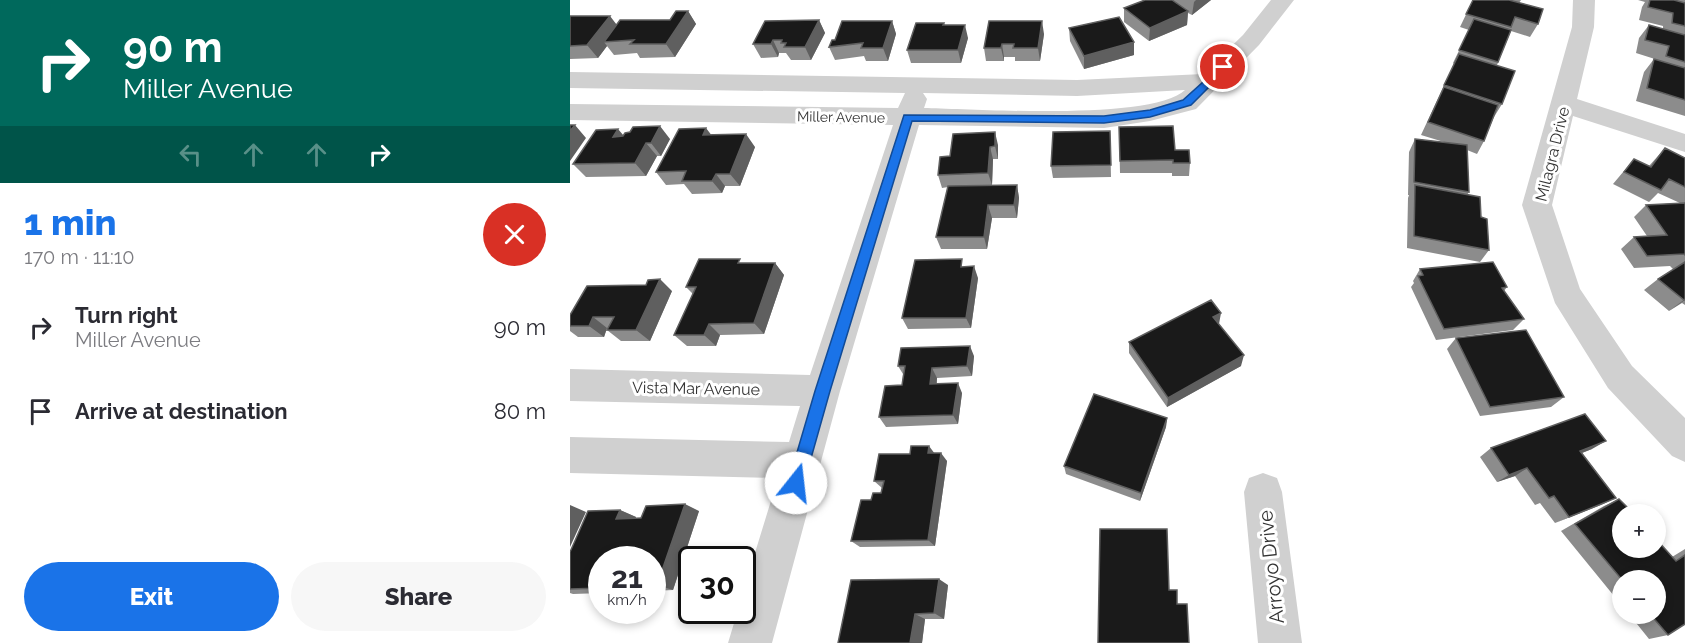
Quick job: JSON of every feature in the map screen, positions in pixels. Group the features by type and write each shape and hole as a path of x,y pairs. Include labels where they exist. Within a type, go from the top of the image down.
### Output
{"street":[{"name":"Miller Avenue","path":"570,112 1104,119 1150,114 1187,103 1251,40 1283,0"},
{"name":"Milagra Drive","path":"1584,0 1583,27 1537,206 1566,294 1620,377 1685,444"},
{"name":"Miller Avenue","path":"570,80 1077,88 1209,81"},
{"path":"750,643 822,391 919,86"},
{"path":"1564,104 1685,143"},
{"name":"Vista Mar Avenue","path":"570,385 822,391"},
{"path":"570,455 803,460"},
{"name":"Arroyo Drive","path":"1263,492 1280,643"}],"building":[{"path":"1145,0 1172,0 1188,11 1150,28 1124,8"},
{"path":"1473,0 1509,0 1543,9 1538,24 1515,17 1511,27 1466,14"},
{"path":"1650,0 1674,0 1685,3 1685,26 1672,23 1673,13 1648,7"},
{"path":"676,11 688,11 666,44 630,44 634,40 604,42 620,20 670,20"},
{"path":"570,16 610,16 587,45 570,46"},
{"path":"1119,17 1134,42 1084,56 1069,28"},
{"path":"1474,19 1511,30 1498,62 1459,50"},
{"path":"819,20 805,47 784,47 786,43 781,43 782,40 773,40 771,44 753,44 765,21"},
{"path":"842,21 892,21 883,48 861,48 863,43 829,47 832,40 835,40"},
{"path":"989,21 1042,21 1038,48 1013,48 1014,44 1002,44 1001,48 984,48"},
{"path":"916,23 965,25 958,50 907,50"},
{"path":"1649,25 1685,35 1685,62 1666,56 1669,46 1645,40"},
{"path":"1459,54 1515,71 1502,104 1444,85"},
{"path":"1654,59 1685,68 1685,100 1647,88"},
{"path":"1444,87 1498,105 1484,141 1428,122"},
{"path":"660,126 651,143 646,143 635,163 573,164 596,130 618,129 613,137 623,136 633,127"},
{"path":"1173,126 1175,150 1189,150 1190,163 1173,163 1173,160 1120,161 1119,127"},
{"path":"706,128 703,135 746,134 730,174 716,174 712,181 682,181 686,171 656,172 679,129"},
{"path":"1110,131 1111,165 1051,166 1053,132"},
{"path":"995,132 995,146 990,147 988,173 938,175 940,157 950,156 953,134"},
{"path":"1415,139 1467,145 1469,192 1414,182"},
{"path":"1665,148 1685,158 1685,187 1669,179 1661,190 1624,172 1634,159 1651,167"},
{"path":"1017,185 1014,205 988,205 984,237 936,237 948,186"},
{"path":"1415,185 1480,197 1481,217 1487,219 1489,250 1414,236"},
{"path":"1685,203 1685,255 1647,256 1634,237 1667,235 1646,205"},
{"path":"699,259 740,259 738,263 775,263 754,323 709,324 704,335 674,335 696,287 686,287"},
{"path":"962,259 961,267 974,266 966,318 902,318 915,260"},
{"path":"1493,262 1507,287 1502,288 1524,319 1444,329 1418,276 1423,275 1420,269"},
{"path":"1685,262 1685,299 1684,300 1658,279"},
{"path":"660,279 636,330 607,330 614,317 593,317 589,326 570,326 570,315 587,286 646,285 648,280"},
{"path":"1211,300 1221,313 1213,317 1244,355 1168,398 1129,342"},
{"path":"1526,330 1564,397 1490,407 1456,338"},
{"path":"970,346 967,366 932,368 930,384 958,383 953,415 879,417 885,386 902,385 905,366 898,366 901,348"},
{"path":"1094,394 1167,418 1141,493 1064,466"},
{"path":"1585,414 1606,441 1580,451 1616,498 1569,517 1554,496 1549,498 1527,468 1509,475 1491,448"},
{"path":"911,446 929,446 928,453 941,453 928,540 851,541 861,500 871,500 873,493 881,493 884,481 874,481 879,454 910,454"},
{"path":"1619,499 1624,504 1612,504 1612,558 1666,558 1666,550 1676,561 1685,555 1685,624 1668,635 1659,624 1666,624 1666,570 1614,570 1575,524"},
{"path":"685,504 666,559 666,546 588,546 588,588 570,589 570,552 588,511 620,510 616,519 641,518 646,506"},
{"path":"1100,529 1167,529 1169,590 1177,590 1177,604 1187,604 1189,643 1098,643"},
{"path":"939,579 934,613 915,614 910,643 838,643 851,580"}],"route":[{"path":"796,483 822,391 908,118 1104,119 1150,114 1187,103 1223,67"}]}
